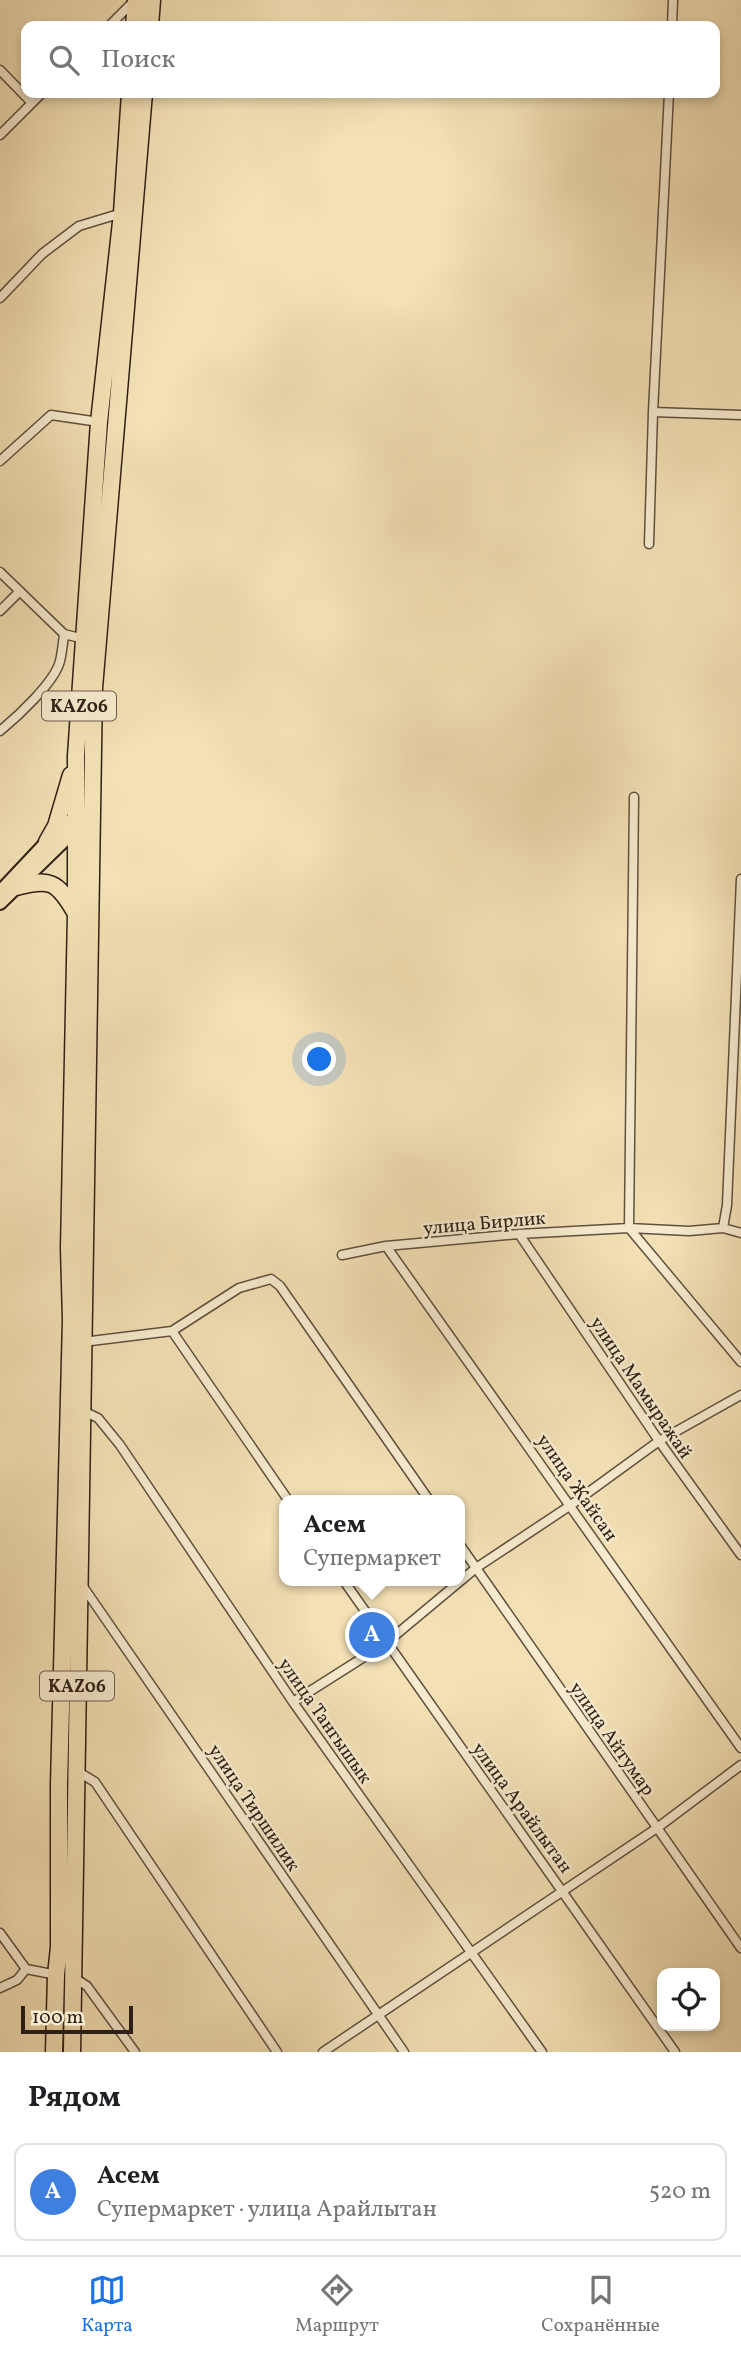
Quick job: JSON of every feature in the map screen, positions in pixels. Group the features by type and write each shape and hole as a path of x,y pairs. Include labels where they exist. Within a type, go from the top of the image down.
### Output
{"highway":[{"path":"134,21 135,0"},
{"path":"150,21 152,0"},
{"name":"KАZ06","path":"54,2052 59,1947 59,1785 84,1228 84,816 76,756 99,422 122,213 130,98"},
{"name":"KАZ06","path":"72,2052 83,1411 69,1248 76,915 145,98"},
{"path":"47,842 61,809 76,756"},
{"path":"8,889 40,881 48,882 65,894 76,915"}],"main road":[{"path":"0,903 8,889 47,842 84,816"},
{"path":"8,889 84,816"}],"street":[{"path":"114,21 135,0"},
{"path":"672,21 673,0"},
{"path":"0,70 21,92"},
{"path":"27,98 32,103"},
{"path":"0,135 37,98"},
{"path":"649,544 669,98"},
{"path":"0,298 42,254 79,226 122,213"},
{"path":"653,412 741,415"},
{"path":"0,461 51,415 99,422"},
{"path":"0,572 64,634 84,639"},
{"path":"0,611 19,592"},
{"path":"0,731 24,711 57,670 64,634"},
{"path":"634,797 629,1228 741,1362"},
{"path":"741,879 727,1192 723,1228 741,1233"},
{"name":"улица Бирлик","path":"342,1255 386,1246 519,1234 629,1228 689,1231 723,1228"},
{"name":"улица Мамыражай","path":"519,1234 659,1441 741,1555"},
{"name":"улица Жайсан","path":"386,1246 741,1748"},
{"path":"77,1342 172,1331 239,1288 271,1279 280,1286 426,1495"},
{"path":"172,1331 285,1495"},
{"path":"465,1577 659,1441 741,1395"},
{"name":"улица Тангышык","path":"83,1411 98,1418 120,1445 293,1702 542,2052"},
{"name":"улица Айтумар","path":"465,1552 741,1948"},
{"name":"улица Тиршилик","path":"79,1581 97,1603 404,2052"},
{"name":"улица Арайлытан","path":"347,1586 675,2052"},
{"path":"293,1702 386,1643 454,1586"},
{"path":"323,2052 657,1828 741,1765"},
{"path":"76,1770 95,1782 277,2052"},
{"path":"0,1933 26,1969 73,1977 87,1986 135,2052"},
{"path":"0,1987 17,1980 26,1969"}],"place":[{"name":"Асем","path":"372,1635"}]}
